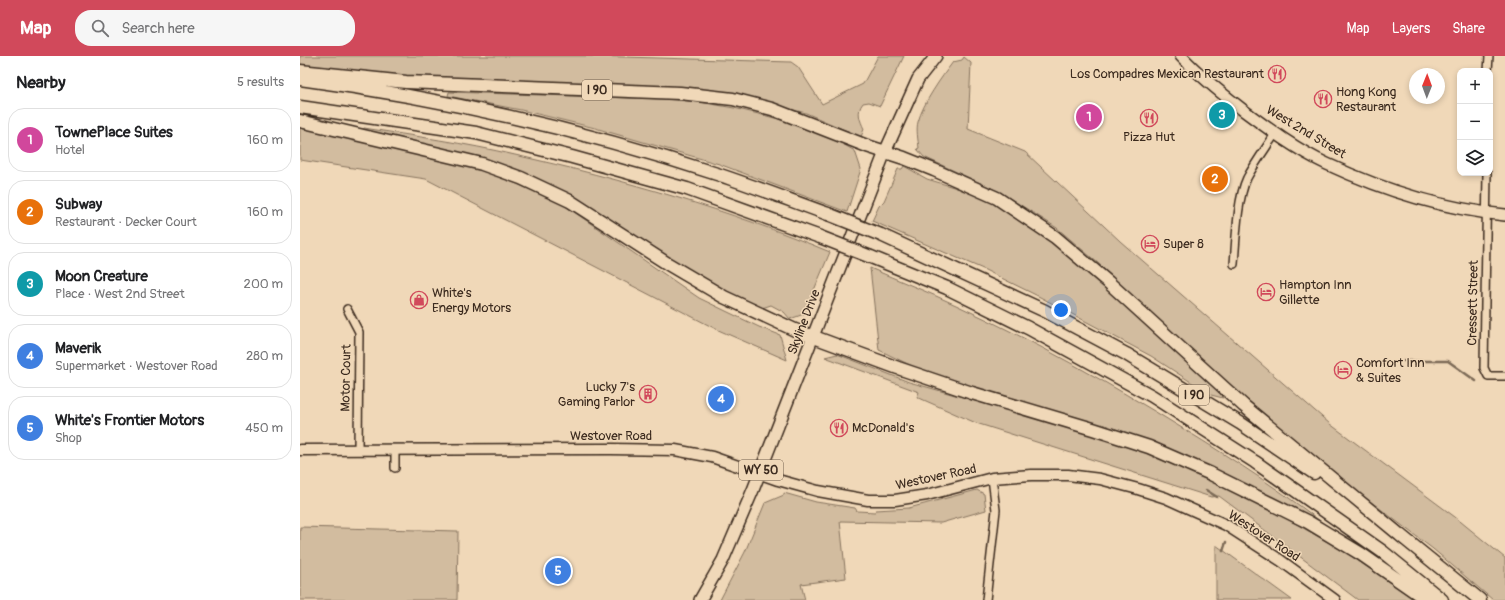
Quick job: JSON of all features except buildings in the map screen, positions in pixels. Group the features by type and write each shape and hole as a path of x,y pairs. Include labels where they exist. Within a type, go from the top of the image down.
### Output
{"highway":[{"name":"I 90","path":"300,71 406,82 680,93 733,99 772,109 912,161 997,198 1055,237 1108,282 1244,406 1480,600"},
{"name":"I 90","path":"300,79 419,98 508,116 589,137 720,175 881,235 1045,311 1126,354 1240,423 1307,468 1406,540"},
{"name":"I 90","path":"300,107 476,133 572,157 686,189 820,237 946,288 1028,328 1152,396 1255,462 1383,552 1442,600"},
{"path":"300,121 482,164 521,178 570,201 668,264 724,297 795,330 898,368 972,393 1093,428 1142,445 1211,474 1308,522 1361,554 1427,600"}],"main road":[{"name":"Skyline Drive","path":"700,600 723,560 759,473 885,152 918,79 936,56"},
{"name":"West 2nd Street","path":"1181,56 1211,84 1275,134 1326,163 1362,179 1433,202 1487,213 1505,214"}],"street":[{"path":"1488,56 1488,68"},
{"path":"1234,264 1238,221 1242,195 1247,179 1275,134"},
{"path":"1487,176 1487,213"},
{"name":"Cressett Street","path":"1487,213 1484,368 1488,376 1505,376"},
{"name":"Motor Court","path":"347,309 359,332 358,450"},
{"name":"Westover Road","path":"300,450 675,450 712,457 818,491 868,500 895,500 927,495 992,478 1031,475 1068,475 1100,479 1166,498 1226,525 1280,560 1335,600"},
{"path":"395,450 395,468"},
{"path":"986,600 996,510 992,478"}],"shaded area":[{"path":"300,56 591,56 791,62 798,67 822,104 863,84 878,56 904,56 880,106 869,102 863,103 861,106 859,116 864,129 861,137 806,113 733,95 409,79 300,66"},
{"path":"964,57 971,63 968,129 1025,152 1120,241 1330,424 1455,517 1505,558 1505,600 1493,600 1433,549 1316,460 1249,405 1138,304 1099,264 1057,228 1000,192 924,157 917,149 919,148 917,125 920,115 943,75 953,62 962,60"},
{"path":"449,92 664,99 700,102 734,108 787,121 834,139 855,151 861,169 847,212 719,164 595,128 521,110 448,96"},
{"path":"300,126 483,170 558,201 699,298 759,327 780,335 787,360 716,329 426,179 300,160"},
{"path":"364,128 477,147 595,174 714,209 753,222 830,252 804,314 790,319 784,312 771,305 762,308 700,277 578,199 495,162 363,130"},
{"path":"904,166 927,179 980,195 1018,217 1058,246 1110,290 1216,388 1223,398 1211,395 1151,356 1040,297 983,269 872,221 879,206 884,201 898,169 902,169"},
{"path":"870,268 935,295 1043,348 1155,411 1282,493 1339,536 1133,436 1076,417 980,391 912,366 879,350"},
{"path":"837,354 909,382 1072,428 1143,451 1226,486 1348,554 1415,600 1358,600 1219,496 1211,497 976,423 917,397 919,392 825,357"},
{"path":"977,490 984,494 986,510 941,523 840,521 846,578 801,584 805,600 720,600 745,552 765,503 784,495 784,493 816,502 855,508 857,511 875,512 876,510 909,508"},
{"path":"300,527 458,531 457,600 300,600"},
{"path":"1216,545 1292,600 1216,600"}],"waterway":[{"path":"1404,361 1448,361 1476,381"},
{"path":"1206,490 1217,497"},
{"path":"1223,551 1226,542"}],"place":[{"name":"Los Compadres Mexican Restaurant","path":"1277,74"},
{"name":"Hong Kong Restaurant","path":"1323,99"},
{"name":"Moon Creature","path":"1222,115"},
{"name":"TownePlace Suites","path":"1089,117"},
{"name":"Pizza Hut","path":"1149,118"},
{"name":"Subway","path":"1215,179"},
{"name":"Super 8","path":"1150,244"},
{"name":"Hampton Inn Gillette","path":"1266,292"},
{"name":"White's Energy Motors","path":"419,300"},
{"name":"Comfort Inn & Suites","path":"1343,370"},
{"name":"Lucky 7's Gaming Parlor","path":"648,394"},
{"name":"Maverik","path":"721,399"},
{"name":"McDonald's","path":"839,428"},
{"name":"White's Frontier Motors","path":"558,571"}]}
